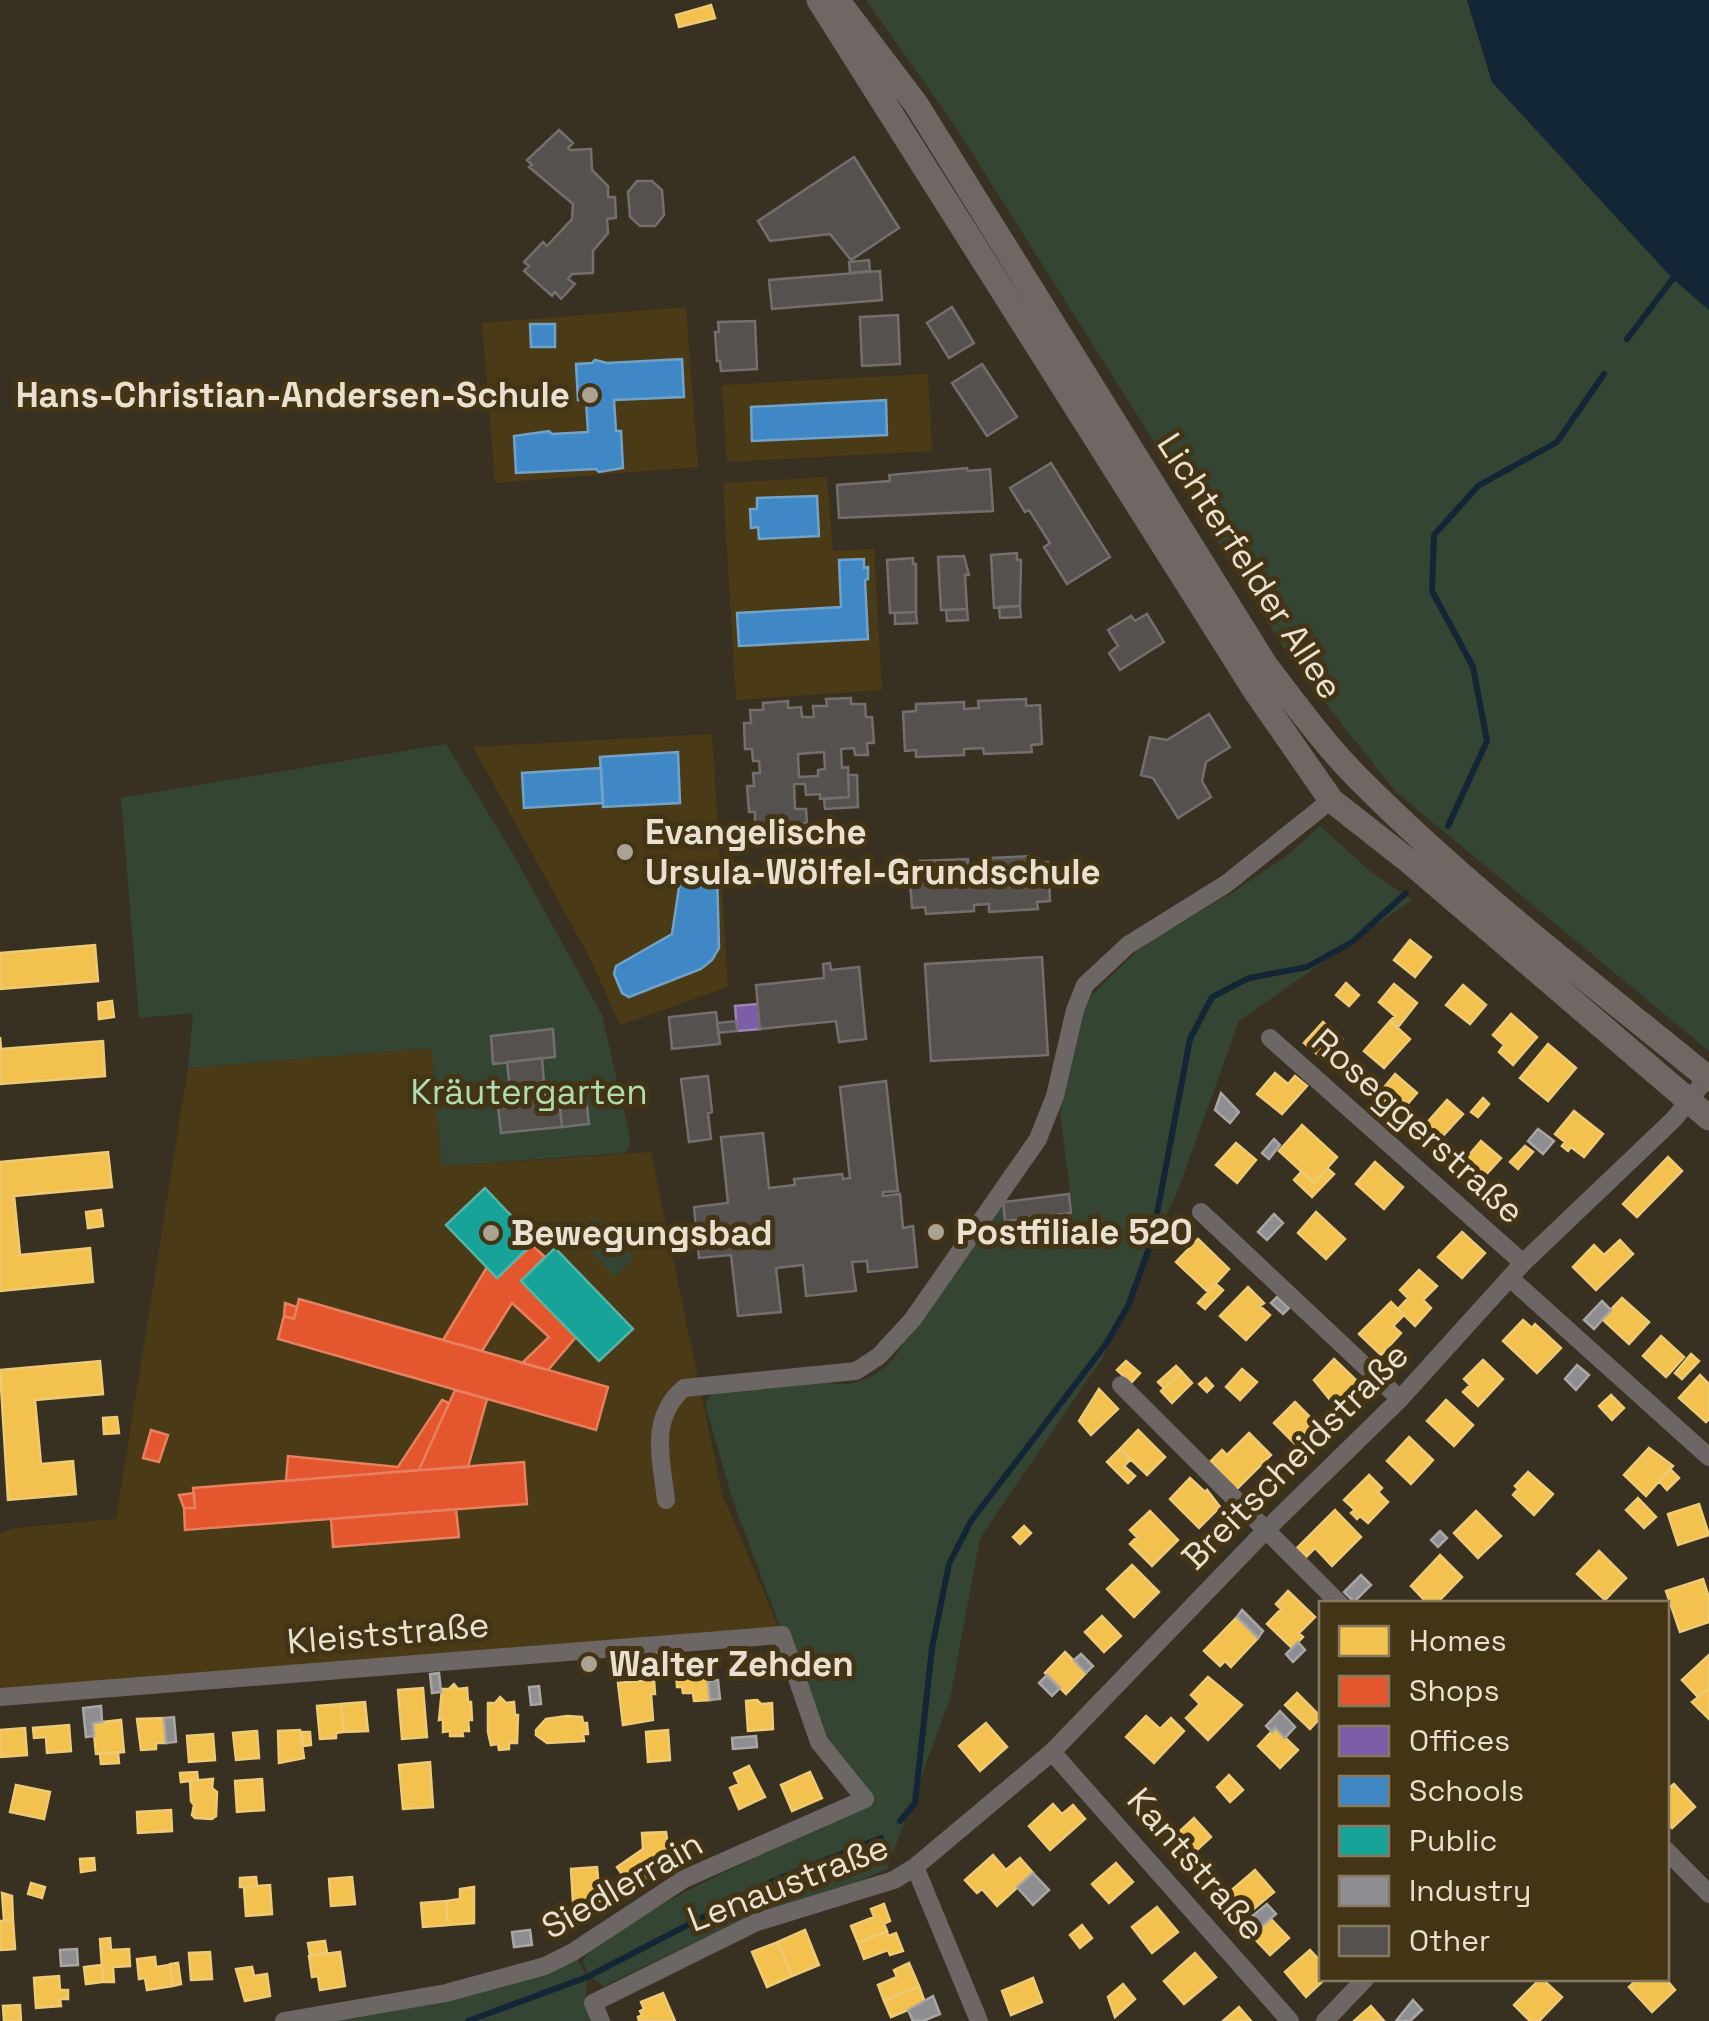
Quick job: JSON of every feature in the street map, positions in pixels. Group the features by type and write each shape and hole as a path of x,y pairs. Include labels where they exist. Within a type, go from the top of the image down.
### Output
{"main road":[{"name":"Lichterfelder Allee","path":"819,0 1256,692 1330,800 1410,862 1699,1110"},
{"name":"Lichterfelder Allee","path":"837,0 916,104 1266,666 1324,740 1361,782 1462,876 1708,1078"}],"street":[{"path":"666,1500 660,1423 668,1402 684,1388 856,1371 879,1356 914,1319 1038,1139 1055,1096 1075,1010 1085,985 1128,945 1226,884 1330,800"},
{"name":"Roseggerstraße","path":"1270,1038 1523,1263"},
{"name":"Breitscheidstraße","path":"915,1867 1052,1752 1266,1530 1400,1399 1523,1263 1699,1110 1708,1078"},
{"path":"1201,1212 1400,1399"},
{"name":"Roseggerstraße","path":"1510,1278 1709,1457"},
{"path":"1121,1385 1337,1601"},
{"name":"Kleiststraße","path":"0,1697 782,1634 819,1742 865,1799"},
{"name":"Kantstraße","path":"1052,1752 1290,2021"},
{"name":"Siedlerrain","path":"284,2021 446,1994 546,1966 684,1878 865,1799"},
{"path":"1669,1853 1709,1894"},
{"path":"915,1867 978,2021"},
{"name":"Lenaustraße","path":"601,2021 594,2004 757,1922 894,1880 915,1867"},
{"path":"1325,2021 1363,1981"}],"shaded area":[{"name":"Hans-Christian-Andersen-Schule","path":"686,307 698,467 495,483 482,323"},
{"path":"928,374 932,451 727,462 722,385"},
{"path":"827,477 833,551 874,549 882,690 736,700 723,483"},
{"name":"Evangelische Ursula-Wölfel-Grundschule","path":"712,734 728,987 620,1025 590,958 473,747"},
{"path":"432,1048 442,1166 651,1152 722,1494 782,1635 0,1696 0,1533 14,1528 116,1519 188,1068"}],"green space":[{"path":"866,0 1467,0 1492,82 1673,279 1709,310 1709,1051 1396,792 1294,664 957,129"},
{"path":"446,744 513,854 602,1015 629,1133 630,1144 625,1153 442,1166 431,1048 188,1068 193,1013 139,1018 121,798"},
{"path":"1320,826 1371,872 1412,900 1239,1021 1178,1190 1103,1357 980,1538 950,1699 887,1869 836,1891 758,1912 604,1986 589,1976 583,1962 598,1945 628,1924 716,1876 875,1803 820,1734 733,1501 705,1404 714,1391 824,1382 849,1384 872,1376 892,1360 1000,1198 1005,1224 1073,1214 1060,1113 1072,1041 1090,997 1142,946 1232,893 1289,854"},
{"path":"596,1217 634,1258 614,1277 576,1235"},
{"path":"573,1952 587,1977 586,2006 592,2021 301,2021"}],"water":[{"path":"1467,0 1709,0 1709,310 1673,279 1492,82"}],"building: Homes":[{"path":"711,5 715,18 679,27 676,15"},
{"path":"1410,940 1431,957 1415,977 1394,960"},
{"path":"95,945 98,981 0,989 0,953"},
{"path":"1346,983 1359,995 1349,1006 1336,995"},
{"path":"1394,984 1417,1003 1398,1027 1390,1021 1395,1016 1379,1002"},
{"path":"1463,985 1486,1005 1470,1024 1446,1005"},
{"path":"112,1001 114,1017 99,1019 98,1003"},
{"path":"1511,1014 1537,1037 1513,1065 1499,1052 1504,1045 1493,1035"},
{"path":"1390,1021 1410,1039 1384,1068 1364,1051"},
{"path":"1323,1022 1342,1039 1324,1060 1304,1043"},
{"path":"0,1037 1,1049 103,1041 105,1076 0,1084"},
{"path":"1548,1044 1576,1068 1548,1101 1520,1078"},
{"path":"1275,1073 1288,1084 1295,1076 1307,1086 1282,1114 1257,1094"},
{"path":"1395,1074 1417,1093 1399,1114 1377,1096"},
{"path":"1483,1098 1489,1104 1478,1117 1471,1112"},
{"path":"1447,1100 1463,1114 1440,1139 1425,1125"},
{"path":"1574,1111 1603,1134 1584,1157 1571,1147 1568,1151 1562,1146 1565,1142 1555,1134"},
{"path":"1302,1125 1337,1157 1314,1183 1279,1151"},
{"path":"1481,1141 1501,1158 1483,1178 1464,1161"},
{"path":"1236,1143 1256,1160 1237,1183 1216,1165"},
{"path":"1525,1146 1533,1152 1518,1169 1510,1162"},
{"path":"108,1152 112,1187 14,1196 20,1255 90,1248 93,1282 0,1291 0,1162"},
{"path":"1668,1157 1682,1171 1637,1217 1623,1204"},
{"path":"1375,1162 1403,1187 1384,1209 1356,1184"},
{"path":"1327,1168 1334,1174 1312,1197 1294,1180 1302,1171 1314,1183"},
{"path":"101,1210 103,1226 88,1228 86,1212"},
{"path":"1316,1212 1345,1239 1326,1259 1298,1233"},
{"path":"1462,1232 1485,1253 1462,1278 1438,1257"},
{"path":"1198,1239 1229,1269 1208,1292 1176,1262"},
{"path":"1620,1240 1633,1254 1596,1290 1573,1267 1594,1245 1604,1255"},
{"path":"1419,1270 1437,1286 1423,1300 1431,1308 1415,1326 1398,1309 1408,1298 1400,1290"},
{"path":"1216,1284 1223,1290 1205,1309 1198,1303"},
{"path":"1248,1287 1270,1315 1246,1340 1220,1316"},
{"path":"1622,1298 1649,1322 1629,1344 1602,1319"},
{"path":"1391,1302 1404,1315 1393,1326 1401,1333 1381,1355 1359,1334"},
{"path":"1523,1320 1532,1328 1535,1324 1561,1348 1537,1373 1503,1341"},
{"path":"1661,1336 1684,1357 1666,1377 1643,1356"},
{"path":"1691,1354 1699,1361 1682,1379 1675,1373"},
{"path":"1334,1359 1357,1381 1335,1406 1314,1380"},
{"path":"1483,1360 1503,1379 1478,1406 1463,1392 1470,1385 1464,1379"},
{"path":"100,1361 103,1394 35,1400 41,1464 73,1461 76,1494 8,1500 0,1370"},
{"path":"1126,1361 1140,1373 1131,1383 1117,1370"},
{"path":"1176,1366 1182,1372 1164,1388 1158,1382"},
{"path":"1242,1369 1257,1382 1240,1400 1226,1387"},
{"path":"1182,1372 1192,1383 1172,1403 1161,1391"},
{"path":"1700,1375 1709,1384 1706,1422 1679,1398"},
{"path":"1206,1378 1213,1386 1207,1392 1199,1384"},
{"path":"1099,1389 1118,1409 1091,1435 1079,1421"},
{"path":"1611,1395 1624,1408 1612,1420 1599,1406"},
{"path":"1446,1400 1473,1425 1454,1446 1427,1421"},
{"path":"1295,1402 1319,1426 1298,1447 1274,1423"},
{"path":"117,1417 119,1433 104,1434 103,1418"},
{"path":"1138,1430 1165,1457 1147,1475 1120,1449"},
{"path":"1249,1433 1271,1455 1236,1490 1211,1461 1222,1450 1227,1455"},
{"path":"1409,1437 1433,1460 1411,1484 1387,1461"},
{"path":"1649,1448 1673,1466 1646,1496 1624,1475"},
{"path":"1120,1449 1131,1459 1124,1466 1135,1476 1128,1483 1107,1462"},
{"path":"1670,1469 1679,1478 1667,1490 1659,1481"},
{"path":"1528,1472 1553,1494 1534,1515 1513,1495 1518,1489 1515,1486"},
{"path":"1369,1475 1382,1488 1378,1492 1388,1502 1368,1523 1360,1516 1357,1519 1351,1513 1355,1510 1344,1500"},
{"path":"1190,1478 1207,1490 1220,1507 1199,1528 1170,1499"},
{"path":"1638,1498 1656,1517 1644,1528 1626,1510"},
{"path":"1699,1504 1709,1535 1678,1545 1668,1514"},
{"path":"1335,1510 1361,1537 1332,1566 1315,1548 1306,1557 1297,1548"},
{"path":"1150,1511 1178,1540 1152,1566 1130,1544 1137,1537 1130,1530"},
{"path":"1476,1511 1501,1536 1478,1558 1454,1533"},
{"path":"1024,1526 1031,1533 1020,1544 1013,1537"},
{"path":"1599,1551 1626,1578 1605,1600 1577,1574"},
{"path":"1440,1555 1462,1577 1439,1601 1425,1601 1411,1586"},
{"path":"1132,1565 1159,1592 1134,1617 1107,1589"},
{"path":"1703,1579 1709,1598 1709,1622 1680,1632 1666,1591"},
{"path":"1288,1591 1315,1617 1299,1633 1303,1637 1292,1648 1267,1624 1281,1609 1276,1604"},
{"path":"1102,1616 1121,1636 1104,1652 1085,1632"},
{"path":"1237,1617 1258,1638 1231,1667 1225,1661 1220,1666 1204,1651"},
{"path":"1065,1652 1086,1673 1066,1694 1045,1673"},
{"path":"1709,1655 1709,1688 1698,1697 1682,1680"},
{"path":"708,1669 710,1700 694,1701 693,1693 683,1693 682,1687 677,1687 676,1671"},
{"path":"1208,1677 1242,1705 1208,1740 1186,1718 1200,1704 1191,1695"},
{"path":"654,1680 653,1720 623,1725 618,1683"},
{"path":"454,1684 458,1689 467,1688 471,1702 472,1720 468,1720 469,1731 462,1731 463,1736 443,1732 443,1719 439,1720 442,1689"},
{"path":"423,1688 427,1737 402,1739 398,1690"},
{"path":"1709,1688 1709,1719 1692,1702"},
{"path":"1297,1693 1319,1719 1310,1729 1285,1705"},
{"path":"500,1697 506,1703 514,1702 518,1715 517,1743 499,1750 498,1744 491,1745 488,1703 495,1703"},
{"path":"757,1700 761,1704 772,1703 773,1729 748,1731 746,1701"},
{"path":"365,1702 368,1731 344,1732 341,1704"},
{"path":"341,1704 344,1732 336,1733 336,1738 320,1739 317,1706"},
{"path":"1146,1716 1160,1729 1171,1718 1184,1731 1154,1763 1126,1737"},
{"path":"582,1717 583,1723 587,1723 584,1741 547,1743 536,1735 546,1719"},
{"path":"164,1718 166,1743 156,1743 156,1749 141,1750 137,1719"},
{"path":"121,1720 124,1752 96,1754 93,1723"},
{"path":"986,1723 1007,1747 980,1771 959,1746"},
{"path":"69,1725 71,1751 47,1753 46,1737 34,1738 33,1728"},
{"path":"25,1728 27,1755 0,1757 0,1730"},
{"path":"1275,1728 1298,1750 1280,1768 1258,1746"},
{"path":"300,1730 304,1758 279,1763 278,1731"},
{"path":"668,1730 670,1760 648,1762 646,1732"},
{"path":"257,1731 259,1758 236,1760 233,1733"},
{"path":"302,1732 310,1732 311,1745 303,1746"},
{"path":"213,1734 215,1760 189,1762 187,1736"},
{"path":"118,1752 119,1763 101,1764 100,1754"},
{"path":"430,1762 433,1807 403,1809 399,1765"},
{"path":"749,1766 765,1797 739,1809 730,1788 739,1784 734,1773"},
{"path":"197,1772 198,1780 181,1782 180,1773"},
{"path":"810,1772 822,1798 792,1811 781,1785"},
{"path":"1229,1775 1243,1790 1230,1802 1217,1787"},
{"path":"213,1779 216,1816 195,1818 190,1781"},
{"path":"262,1779 264,1810 237,1812 235,1781"},
{"path":"1674,1784 1695,1807 1672,1828 1669,1825 1669,1788"},
{"path":"16,1785 50,1792 44,1819 10,1812"},
{"path":"1053,1804 1062,1814 1073,1805 1085,1819 1050,1850 1029,1826"},
{"path":"171,1810 172,1831 138,1833 137,1812"},
{"path":"1194,1818 1211,1837 1185,1861 1168,1842"},
{"path":"666,1832 670,1864 631,1887 617,1867 643,1849 642,1833"},
{"path":"993,1855 1006,1870 1020,1858 1033,1873 997,1906 982,1889 977,1893 965,1880"},
{"path":"94,1858 95,1870 81,1872 80,1859"},
{"path":"1116,1863 1133,1882 1109,1903 1092,1884"},
{"path":"597,1867 600,1901 573,1903 571,1869"},
{"path":"1255,1870 1274,1892 1244,1917 1226,1895"},
{"path":"256,1877 257,1886 240,1887 240,1878"},
{"path":"352,1877 355,1904 331,1906 329,1879"},
{"path":"31,1883 45,1887 42,1898 28,1894"},
{"path":"270,1885 272,1914 246,1916 244,1887"},
{"path":"474,1887 474,1923 448,1925 446,1901 460,1899 460,1889"},
{"path":"2,1893 12,1896 13,1920 4,1920"},
{"path":"446,1901 448,1925 423,1927 421,1903"},
{"path":"884,1904 890,1921 884,1924 887,1931 858,1943 851,1926 874,1917 871,1909"},
{"path":"1157,1907 1178,1932 1152,1953 1132,1927"},
{"path":"1271,1919 1289,1938 1270,1955 1252,1936"},
{"path":"13,1920 15,1949 0,1950 0,1921"},
{"path":"1082,1925 1092,1938 1080,1948 1070,1935"},
{"path":"805,1930 819,1965 792,1976 778,1942"},
{"path":"887,1931 888,1936 896,1933 903,1951 890,1955 888,1950 864,1959 858,1943"},
{"path":"110,1938 111,1950 129,1949 130,1966 113,1967 114,1982 103,1982 100,1939"},
{"path":"325,1941 327,1953 310,1955 308,1943"},
{"path":"778,1942 792,1976 767,1987 752,1952"},
{"path":"1310,1950 1319,1960 1319,1981 1323,1981 1306,1997 1285,1972"},
{"path":"210,1952 212,1979 191,1980 189,1953"},
{"path":"340,1952 345,1986 320,1990 318,1976 312,1977 309,1956"},
{"path":"1195,1953 1216,1977 1184,2004 1164,1981"},
{"path":"155,1957 156,1967 170,1965 173,1986 147,1990 145,1978 139,1979 137,1959"},
{"path":"178,1963 181,1984 173,1986 170,1964"},
{"path":"909,1963 919,1986 884,2001 878,1985 897,1977 894,1970"},
{"path":"102,1965 103,1982 86,1984 84,1967"},
{"path":"252,1967 254,1976 267,1974 270,1996 245,2001 236,1969"},
{"path":"59,1976 60,1990 68,1990 68,1999 60,1999 61,2006 36,2008 34,1978"},
{"path":"1033,1978 1042,2002 1011,2015 1002,1991"},
{"path":"1538,1981 1544,1981 1562,1997 1539,2021 1530,2021 1514,2005"},
{"path":"1635,1981 1668,1981 1675,1990 1652,2012 1629,1987"},
{"path":"1123,1984 1135,1999 1115,2017 1108,1997"},
{"path":"919,1986 922,2004 891,2017 884,2001"},
{"path":"663,1993 675,2021 639,2021 644,2009 641,2002"},
{"path":"20,2005 21,2021 4,2021 3,2006"},
{"path":"1371,2006 1384,2021 1354,2021"},
{"path":"1239,2007 1251,2021 1223,2021"}],"building: Shops":[{"path":"532,1245 545,1257 521,1281 576,1337 548,1370 522,1363 549,1337 512,1303 482,1351 443,1340 487,1267 497,1278"},
{"path":"299,1299 608,1387 596,1430 278,1339 284,1316 294,1319"},
{"path":"285,1303 297,1307 294,1319 284,1316"},
{"path":"455,1390 487,1399 468,1467 419,1470"},
{"path":"442,1400 449,1403 419,1470 286,1481 288,1456 398,1467"},
{"path":"151,1430 168,1435 159,1462 143,1458"},
{"path":"524,1462 527,1504 185,1530 184,1508 195,1508 193,1488"},
{"path":"194,1493 195,1508 184,1508 179,1495"},
{"path":"456,1509 459,1537 333,1547 331,1519"}],"building: Offices":[{"path":"758,1004 760,1029 737,1031 735,1006"}],"building: Schools":[{"path":"530,324 555,324 555,347 531,347"},
{"path":"682,359 684,397 614,400 623,468 516,473 514,436 549,431 588,432 586,400 578,400 576,364 595,360 607,363"},
{"path":"886,400 887,435 752,441 751,407"},
{"path":"817,496 819,536 759,539 758,527 751,528 750,509 757,509 757,498"},
{"path":"864,559 864,568 868,567 868,639 739,646 737,613 841,607 839,560"},
{"path":"678,752 680,803 603,807 600,757"},
{"path":"601,768 603,803 524,808 522,773"},
{"path":"686,869 717,871 719,948 712,960 701,969 629,997 622,993 614,974 616,966 672,934 681,874"}],"building: Public":[{"name":"Bewegungsbad","path":"485,1188 535,1241 497,1278 446,1225"},
{"path":"555,1248 633,1329 599,1361 521,1281"}],"building: Industry":[{"path":"1221,1093 1239,1112 1230,1123 1215,1110"},
{"path":"1538,1129 1554,1141 1543,1154 1528,1141"},
{"path":"1274,1139 1280,1145 1269,1159 1262,1153"},
{"path":"1274,1214 1283,1223 1267,1240 1258,1232"},
{"path":"1277,1297 1289,1308 1283,1314 1271,1303"},
{"path":"1602,1301 1611,1310 1594,1329 1584,1320"},
{"path":"1577,1365 1589,1375 1576,1390 1565,1379"},
{"path":"1440,1531 1447,1538 1438,1547 1431,1540"},
{"path":"1361,1575 1371,1585 1355,1601 1344,1592"},
{"path":"1242,1610 1263,1631 1258,1638 1237,1617"},
{"path":"1298,1642 1305,1650 1293,1662 1286,1654"},
{"path":"1081,1654 1093,1666 1086,1673 1074,1660"},
{"path":"439,1673 441,1692 432,1693 430,1674"},
{"path":"1047,1675 1060,1688 1052,1696 1039,1683"},
{"path":"718,1680 720,1699 710,1700 708,1681"},
{"path":"539,1686 541,1704 531,1705 529,1687"},
{"path":"101,1706 102,1722 93,1723 94,1736 86,1737 83,1708"},
{"path":"1280,1711 1295,1727 1285,1738 1275,1728 1272,1732 1266,1726"},
{"path":"174,1717 176,1742 166,1743 164,1718"},
{"path":"756,1736 757,1747 733,1749 732,1738"},
{"path":"1033,1873 1049,1890 1033,1905 1017,1887"},
{"path":"1267,1904 1276,1914 1258,1930 1249,1919"},
{"path":"530,1930 532,1945 514,1947 512,1932"},
{"path":"77,1949 78,1965 61,1966 60,1950"},
{"path":"933,1996 940,2014 913,2021 908,2010"},
{"path":"1413,2000 1422,2010 1410,2021 1396,2021"}],"building: Other":[{"path":"559,130 573,143 570,150 591,149 592,170 608,186 608,197 615,197 616,218 607,219 608,233 593,251 593,273 572,274 568,279 575,284 561,299 555,292 552,296 524,271 529,266 524,262 543,242 547,246 572,219 573,204 529,167 532,165 527,160"},
{"path":"854,157 899,228 851,260 830,234 770,241 758,221"},
{"path":"637,181 652,181 662,190 664,215 655,226 640,226 630,217 628,192"},
{"path":"869,260 870,271 850,273 849,262"},
{"path":"880,271 882,300 772,309 769,280"},
{"path":"952,307 974,343 949,358 927,323"},
{"path":"898,315 900,364 862,366 860,317"},
{"path":"755,321 757,369 721,371 715,332 719,332 718,322"},
{"path":"982,364 1017,417 987,436 952,383"},
{"path":"1051,463 1110,557 1067,584 1044,547 1050,543 1010,488"},
{"path":"990,469 993,511 839,518 837,485 890,481 889,475"},
{"path":"1017,553 1017,560 1021,560 1020,606 994,608 991,555"},
{"path":"964,556 969,575 965,575 967,609 941,610 938,557"},
{"path":"913,558 916,612 890,613 887,560"},
{"path":"1020,606 1021,617 1000,618 999,607"},
{"path":"967,609 968,620 947,621 946,610"},
{"path":"916,612 917,623 895,624 895,613"},
{"path":"1147,614 1164,642 1120,670 1109,653 1118,646 1108,630 1131,616 1135,621"},
{"path":"851,698 851,704 865,704 866,717 872,717 874,743 867,743 868,755 855,755 854,748 841,749 842,768 848,767 849,797 820,799 820,794 806,795 805,784 794,784 795,809 806,809 807,823 794,824 794,830 768,831 768,824 755,825 755,812 749,812 747,786 754,786 753,773 760,773 752,749 745,749 744,723 751,723 750,710 763,710 763,703 788,701 788,708 801,707 802,717 814,717 813,706 827,706 826,699","holes":["824,752 825,769 818,770 818,776 799,777 798,754"]},
{"path":"1026,699 1026,706 1040,705 1042,744 1031,745 1032,752 984,754 983,748 964,749 964,755 916,757 916,750 905,751 903,712 916,711 916,704 964,702 964,709 979,708 978,701"},
{"path":"1209,714 1230,747 1206,762 1202,781 1211,797 1178,818 1153,778 1141,775 1150,737 1167,740"},
{"path":"848,775 857,775 858,807 825,809 824,799 849,797"},
{"path":"1036,856 1037,862 1048,862 1050,901 1037,902 1038,909 989,912 989,904 974,905 974,911 926,914 925,907 912,908 909,869 921,868 920,861 968,859 968,865 989,864 989,858"},
{"path":"1042,957 1048,1055 931,1061 925,964"},
{"path":"830,963 831,970 859,967 866,1039 839,1042 836,1021 760,1029 756,985 824,978 823,964"},
{"path":"716,1012 720,1044 672,1049 669,1017"},
{"path":"736,1021 737,1031 718,1033 717,1023"},
{"name":"Kräutergarten","path":"553,1029 555,1057 493,1064 491,1036"},
{"path":"542,1058 545,1095 511,1099 507,1062"},
{"path":"708,1076 711,1139 689,1142 681,1079"},
{"path":"886,1081 898,1191 883,1192 883,1196 900,1194 903,1228 913,1226 917,1267 868,1272 867,1261 852,1262 856,1291 806,1296 803,1265 776,1268 781,1312 738,1316 731,1255 699,1258 694,1207 728,1203 721,1137 763,1133 769,1188 795,1185 794,1179 842,1174 843,1179 850,1178 840,1087"},
{"path":"586,1097 589,1124 562,1127 559,1099"},
{"name":"Kräutergarten","path":"559,1099 562,1127 501,1133 498,1105"},
{"path":"1069,1194 1071,1213 1005,1221 1003,1202"}],"waterway":[{"path":"1627,339 1678,272"},
{"path":"1448,826 1487,741 1473,667 1432,591 1434,535 1478,486 1557,442 1604,374"},
{"path":"900,1821 915,1803 932,1648 949,1564 971,1521 1106,1344 1128,1306 1152,1240 1190,1039 1212,997 1249,978 1307,967 1352,942 1406,893"},
{"path":"468,2021 587,1977 771,1882 881,1838"}],"place":[{"name":"Hans-Christian-Andersen-Schule","path":"590,395"},
{"name":"Evangelische Ursula-Wölfel-Grundschule","path":"625,852"},
{"name":"Postfiliale 520","path":"936,1232"},
{"name":"Bewegungsbad","path":"491,1233"},
{"name":"Walter Zehden","path":"589,1664"}]}
